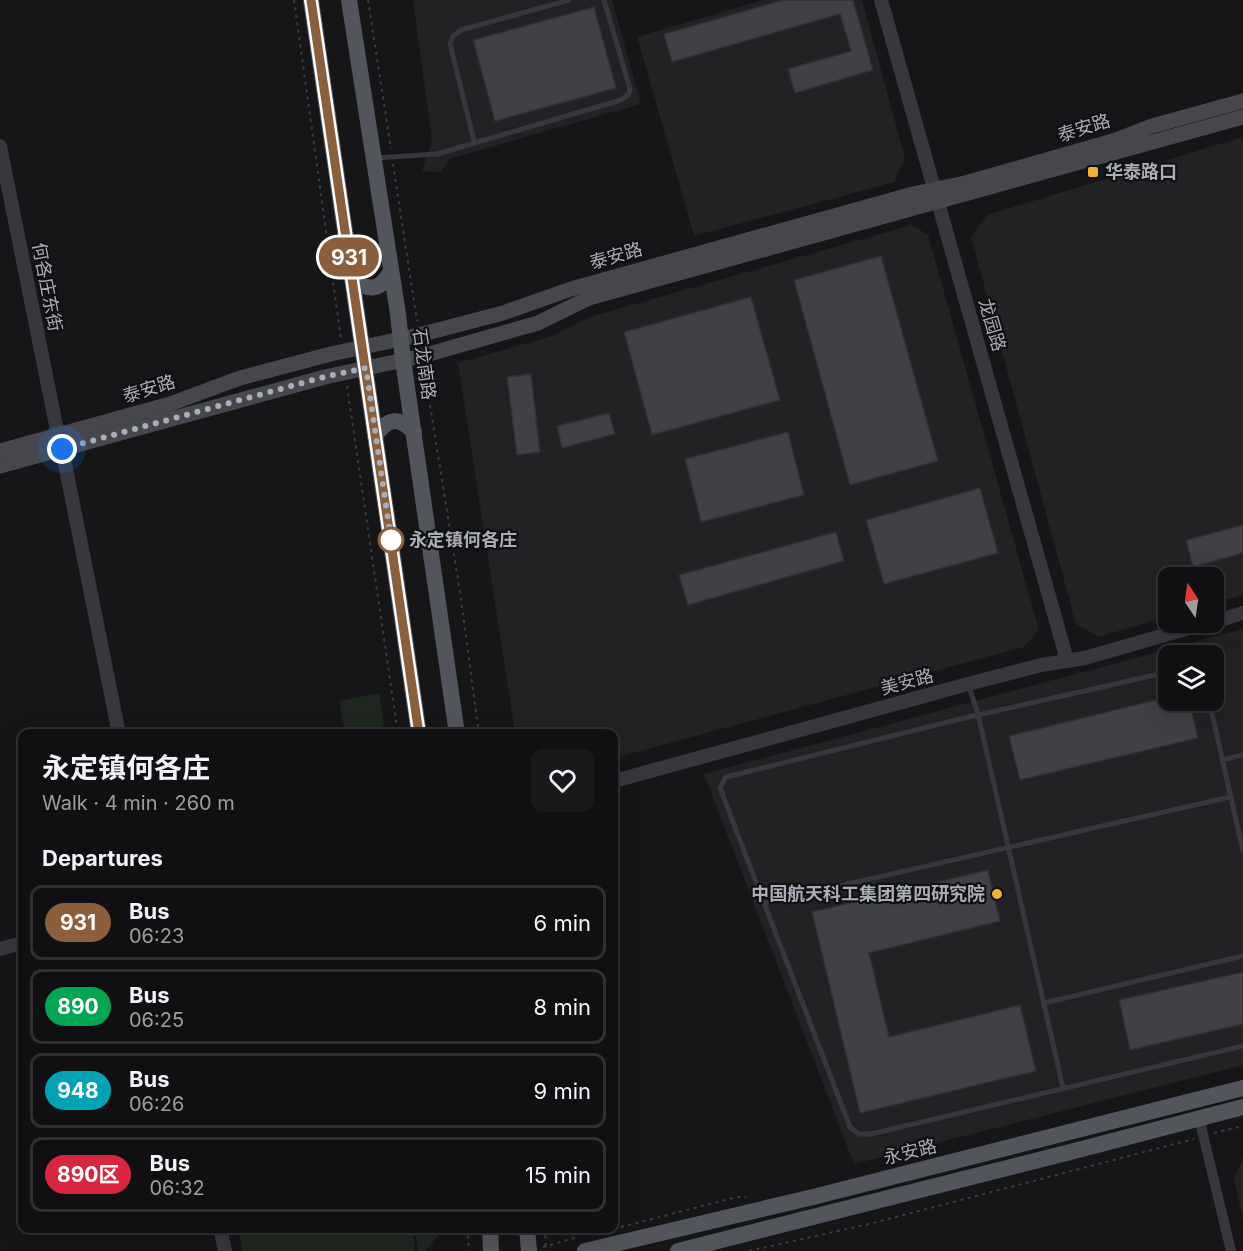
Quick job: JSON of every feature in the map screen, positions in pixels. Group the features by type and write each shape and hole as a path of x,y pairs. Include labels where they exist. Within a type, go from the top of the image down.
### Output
{"main road":[{"path":"311,0 418,729"},
{"name":"石龙南路","path":"349,0 391,271 456,729"},
{"name":"泰安路","path":"0,466 60,442 240,378 504,313 571,289 913,194 937,196 965,183 1243,101"},
{"name":"泰安路","path":"0,451 60,442 324,377 403,360 538,323 589,298 937,196 1243,117"},
{"path":"353,280 361,286 378,287 391,271"},
{"path":"375,435 387,422 397,420 414,432"},
{"name":"永安路","path":"585,1244 813,1197 1243,1088"},
{"path":"678,1251 1243,1107"},
{"path":"490,1233 491,1251"},
{"path":"530,1233 538,1249"}],"street":[{"name":"龙园路","path":"881,0 1067,660"},
{"name":"何各庄东街","path":"0,146 118,729"},
{"name":"美安路","path":"1224,619 1243,613"},
{"name":"美安路","path":"618,780 968,684 1067,660 1085,658 1173,633"},
{"path":"0,949 18,944"},
{"path":"1199,1118 1231,1251"},
{"path":"221,1233 225,1251"}],"lane":[{"path":"474,141 450,44 453,36 461,30 569,0"},
{"path":"373,158 437,154 474,141 621,100 629,94 630,89 604,0"},
{"path":"1158,674 978,714 726,777 720,788 850,1127 859,1134 871,1134 1243,1046"},
{"path":"968,684 978,714 1063,1088"},
{"path":"1211,711 1243,851"},
{"path":"1222,760 1243,755"},
{"path":"764,903 1230,797"},
{"path":"1044,1003 1243,956"}],"path":[{"path":"749,1251 869,1224 1243,1126"},
{"path":"467,1233 469,1251"},
{"path":"543,1233 538,1249 585,1244"}],"shaded area":[{"path":"612,0 641,104 449,159 441,172 422,171 432,140 413,1"},
{"path":"763,0 862,0 905,158 894,182 694,236 637,37"},
{"path":"1243,137 1243,595 1224,600 1224,567 1158,567 1158,619 1099,637 1076,624 971,237 987,215"},
{"path":"912,225 928,235 1039,630 1024,647 618,757 618,729 514,729 458,363 552,336 590,317"},
{"name":"中国航天科工集团第四研究院","path":"1243,629 1243,1065 854,1164 704,774 1158,652 1158,711 1224,711 1224,645 1184,645"},
{"path":"379,693 384,729 344,729 339,701"},
{"path":"1243,1158 1243,1219 1234,1179"},
{"path":"239,1233 413,1233 415,1251 243,1251"},
{"path":"416,1233 440,1233 426,1251 418,1251"}],"building":[{"path":"783,0 853,0 873,70 795,93 788,69 851,51 840,14 672,62 664,34"},
{"path":"594,7 616,88 495,121 473,40"},
{"path":"881,256 938,461 850,485 794,280"},
{"path":"751,297 780,400 652,435 624,332"},
{"path":"531,374 540,452 517,455 507,377"},
{"path":"609,413 615,434 562,448 557,426"},
{"path":"788,432 804,495 701,522 685,459"},
{"path":"980,488 998,553 884,584 866,520"},
{"path":"1243,525 1243,553 1193,567 1186,540"},
{"path":"836,532 844,561 688,605 679,575"},
{"path":"1158,699 1158,711 1192,711 1198,738 1020,780 1009,736"},
{"path":"988,870 1000,921 869,953 889,1037 1020,1005 1036,1071 860,1113 812,912"},
{"path":"1243,972 1243,1024 1130,1050 1119,1000"}],"bus line":[{"name":"931","path":"311,0 418,729"}],"place":[{"name":"华泰路口","path":"1093,172"},
{"name":"永定镇何各庄","path":"391,540"},
{"name":"中国航天科工集团第四研究院","path":"997,894"}],"route":[{"path":"62,449 324,377 366,368 391,540"}]}
